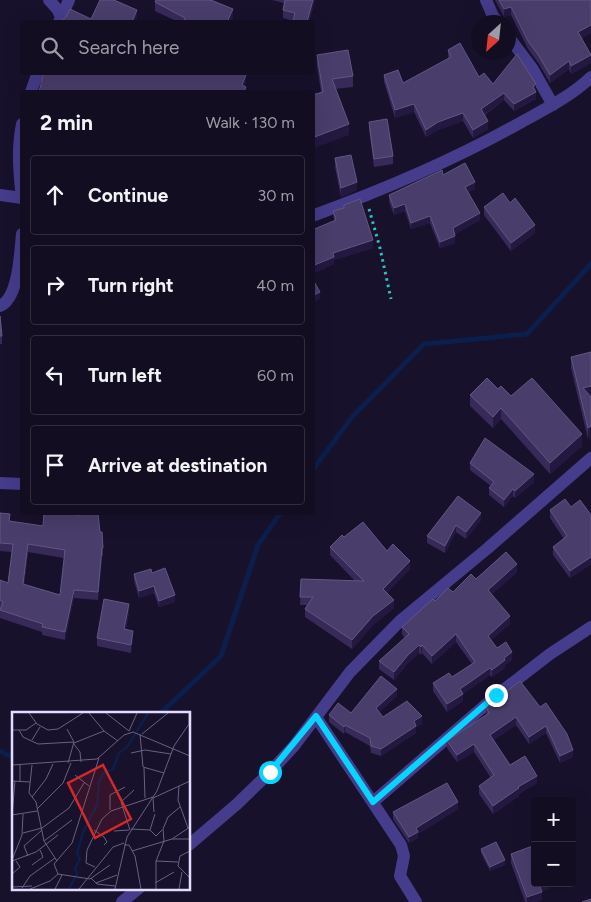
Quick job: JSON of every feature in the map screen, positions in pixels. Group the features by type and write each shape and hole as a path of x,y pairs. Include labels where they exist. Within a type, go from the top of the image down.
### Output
{"street":[{"path":"49,0 58,10 60,20"},
{"path":"60,20 69,0"},
{"path":"486,0 493,15"},
{"path":"516,47 532,68 553,105"},
{"path":"32,90 37,75"},
{"path":"315,215 365,197 432,168 553,105 591,77"},
{"path":"20,137 18,158 20,178"},
{"path":"0,195 20,198"},
{"path":"0,306 13,293 20,247"},
{"path":"190,845 270,772 350,672 401,620 488,548 591,458"},
{"path":"0,482 20,484"},
{"path":"373,802 496,695 550,654 591,628"},
{"path":"316,716 404,851 400,876 416,902"},
{"path":"122,902 137,890"}],"path":[{"path":"365,197 380,248 391,298"}],"building":[{"path":"100,0 114,0 137,10 133,20 62,20 70,9 91,19"},
{"path":"156,0 211,0 233,9 228,20 184,20 185,18 155,2"},
{"path":"285,0 313,0 308,20 293,20 295,13 283,10"},
{"path":"499,0 591,0 591,25 578,32 591,55 571,66 569,61 550,75 528,41 511,7 504,9"},
{"path":"460,43 479,77 484,73 493,84 512,60 516,60 517,54 536,84 533,87 536,92 514,104 504,93 481,109 488,121 473,130 463,113 438,122 426,130 414,104 395,110 384,75 398,70 403,83 451,57 448,50"},
{"path":"348,50 353,76 332,79 349,124 315,137 315,94 323,92 317,55"},
{"path":"43,75 246,75 242,85 246,87 245,90 40,90"},
{"path":"387,119 393,156 374,159 369,122"},
{"path":"351,155 357,182 341,188 335,158"},
{"path":"465,163 475,182 465,187 480,213 453,228 455,236 440,242 430,216 411,223 405,204 394,208 389,195 442,170 443,175"},
{"path":"503,193 510,203 515,198 535,225 511,243 484,207"},
{"path":"360,199 373,240 333,253 334,257 315,265 315,229 336,220 333,211 344,208 344,205"},
{"path":"315,283 320,292 315,294"},
{"path":"0,316 2,336 0,336"},
{"path":"591,352 591,386 583,388 591,397 591,426 588,428 571,357"},
{"path":"487,378 498,389 501,386 511,396 532,378 582,434 550,463 501,408 493,417 470,395"},
{"path":"485,438 534,474 515,491 513,489 504,500 489,488 494,482 470,463"},
{"path":"458,496 481,513 466,532 456,525 445,546 427,536"},
{"path":"565,499 571,507 580,500 591,515 591,557 570,571 553,547 567,536 550,510"},
{"path":"0,513 10,514 9,521 43,526 44,515 98,515 103,548 98,592 74,590 65,632 42,627 43,624 0,610 3,602 0,600 0,580 8,583 13,544 0,543","holes":["28,544 65,550 60,595 23,584"]},
{"path":"363,522 387,551 393,544 410,561 383,589 394,600 373,616 352,640 305,609 313,597 300,597 301,579 364,581 330,547 342,535 344,537"},
{"path":"506,552 517,564 488,590 510,616 488,636 497,648 506,642 512,652 504,658 505,660 460,689 463,694 447,704 433,683 449,673 452,677 475,662 456,634 432,656 422,645 421,647 419,645 394,672 379,661 409,634 402,627 433,599 435,601 448,588 453,592 471,574 476,579"},
{"path":"165,568 175,595 159,601 154,586 139,591 134,574 151,569 152,573"},
{"path":"104,599 129,604 124,629 133,631 131,645 97,638"},
{"path":"381,676 397,689 376,708 383,717 407,701 422,716 414,721 416,726 381,749 371,746 370,738 345,725 344,727 329,715 338,703 351,713"},
{"path":"520,681 540,707 546,703 567,734 573,750 560,756 546,726 529,737 516,717 490,735 510,765 525,756 537,776 518,787 493,806 479,786 494,775 474,744 457,755 447,741 489,713 486,707"},
{"path":"447,783 458,802 416,828 418,832 409,837 393,812"},
{"path":"496,842 505,860 490,867 481,849"},
{"path":"531,846 531,887 540,887 542,892 527,897 511,854"}],"waterway":[{"path":"315,467 352,417 424,344 527,334 591,264"},
{"path":"160,712 221,656 258,545 279,515"},
{"path":"0,751 12,757"}],"route":[{"path":"270,772 294,746 316,716 373,802 496,695"}]}
